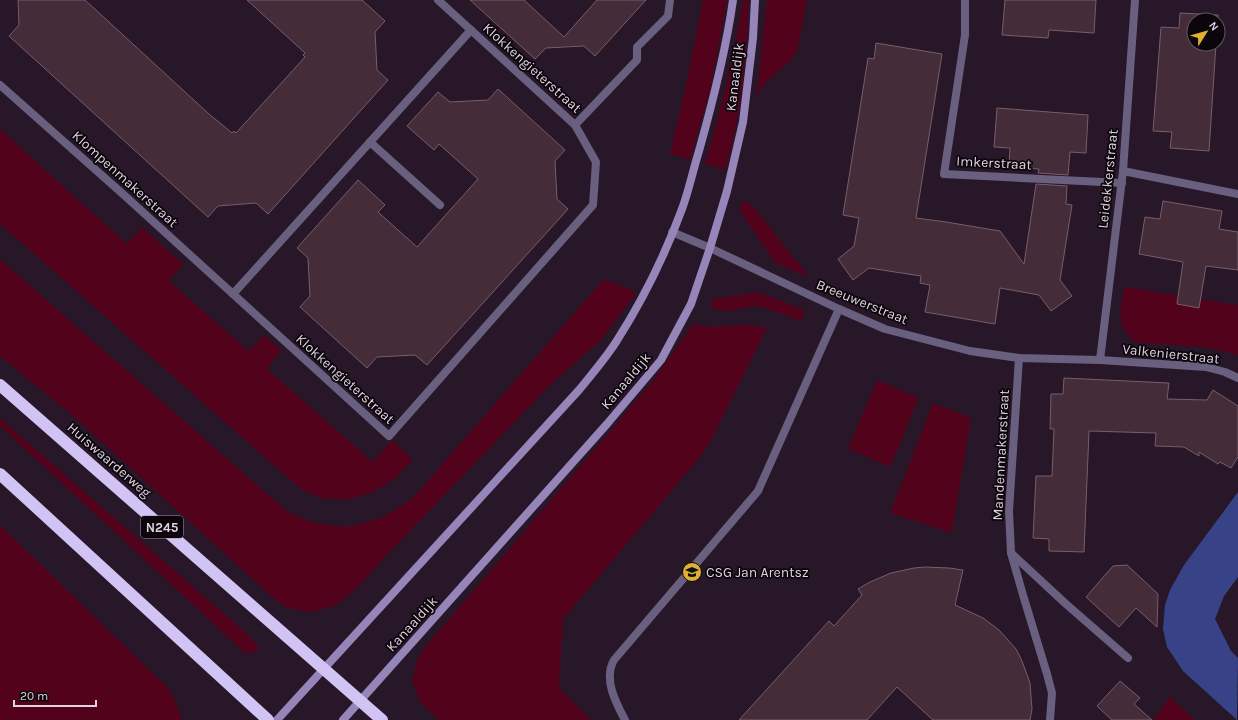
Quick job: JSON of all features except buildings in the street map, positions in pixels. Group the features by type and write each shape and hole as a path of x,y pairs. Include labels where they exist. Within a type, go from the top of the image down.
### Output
{"highway":[{"name":"Huiswaarderweg","path":"0,385 382,720"},
{"path":"0,474 268,720"}],"street":[{"name":"Klokkengieterstraat","path":"438,0 471,30 575,125 596,162 593,205 389,436 233,294 471,30"},
{"name":"Klokkengieterstraat","path":"575,125 636,60 637,47 668,16 670,0"},
{"name":"Kanaaldijk","path":"324,668 579,390 604,360 616,342 650,282 682,208 709,115 729,28 733,0"},
{"name":"Kanaaldijk","path":"361,701 661,360 691,304 727,191 743,122 753,38 755,0"},
{"name":"Imkerstraat","path":"964,0 965,35 944,174 1122,183"},
{"name":"Leidekkerstraat","path":"1100,360 1122,183 1135,0"},
{"name":"Klompenmakerstraat","path":"0,84 233,294"},
{"path":"370,142 440,205"},
{"path":"1123,171 1238,194"},
{"name":"Breeuwerstraat","path":"672,232 710,248 839,309 899,333 970,351 1020,358 1100,360"},
{"path":"625,720 612,690 609,676 610,666 758,491 839,309"},
{"name":"Mandenmakerstraat","path":"1020,358 1009,511 1011,553 1052,693 1050,720"},
{"name":"Valkenierstraat","path":"1100,360 1206,367 1225,372 1238,378"},
{"path":"1011,553 1066,604 1128,658"},
{"path":"277,720 324,668"},
{"path":"344,720 361,701"}],"shaded area":[{"path":"703,0 727,0 711,86 690,160 670,154"},
{"path":"743,0 749,0 745,64 736,128 725,170 705,164 727,83"},
{"path":"767,0 807,0 797,52 788,63 766,82 759,92 756,102"},
{"path":"0,129 127,244 142,227 183,264 169,281 249,351 264,335 281,350 267,369 373,462 392,440 413,459 396,478 372,493 346,500 320,498 302,490 0,224"},
{"path":"742,201 748,203 756,210 807,274 806,276 775,263 740,211"},
{"path":"0,259 288,512 314,523 348,527 383,517 413,498 604,279 628,288 636,293 602,339 549,386 359,586 334,606 311,612 287,608 271,596 81,423 0,356"},
{"path":"1124,287 1238,305 1238,355 1209,348 1134,342 1123,328 1120,314"},
{"path":"757,292 805,310 801,321 763,307 756,306 726,311 711,307 713,299"},
{"path":"694,323 713,327 745,325 767,328 709,444 697,461 563,619 559,688 591,720 439,720 420,702 412,681 417,660 426,646 652,382"},
{"path":"877,380 919,398 890,467 848,449"},
{"path":"933,403 971,418 952,533 890,513"},
{"path":"0,418 244,631 258,645 257,651 246,654 0,426"},
{"path":"0,525 164,684 173,695 182,720 0,720"},
{"path":"1170,697 1195,720 1153,720"}],"water":[{"path":"1238,492 1238,577 1224,596 1215,619 1231,651 1238,658 1237,720 1183,671 1167,647 1163,629 1165,605 1170,590 1184,565"}],"place":[{"name":"CSG Jan Arentsz","path":"692,572"}]}
